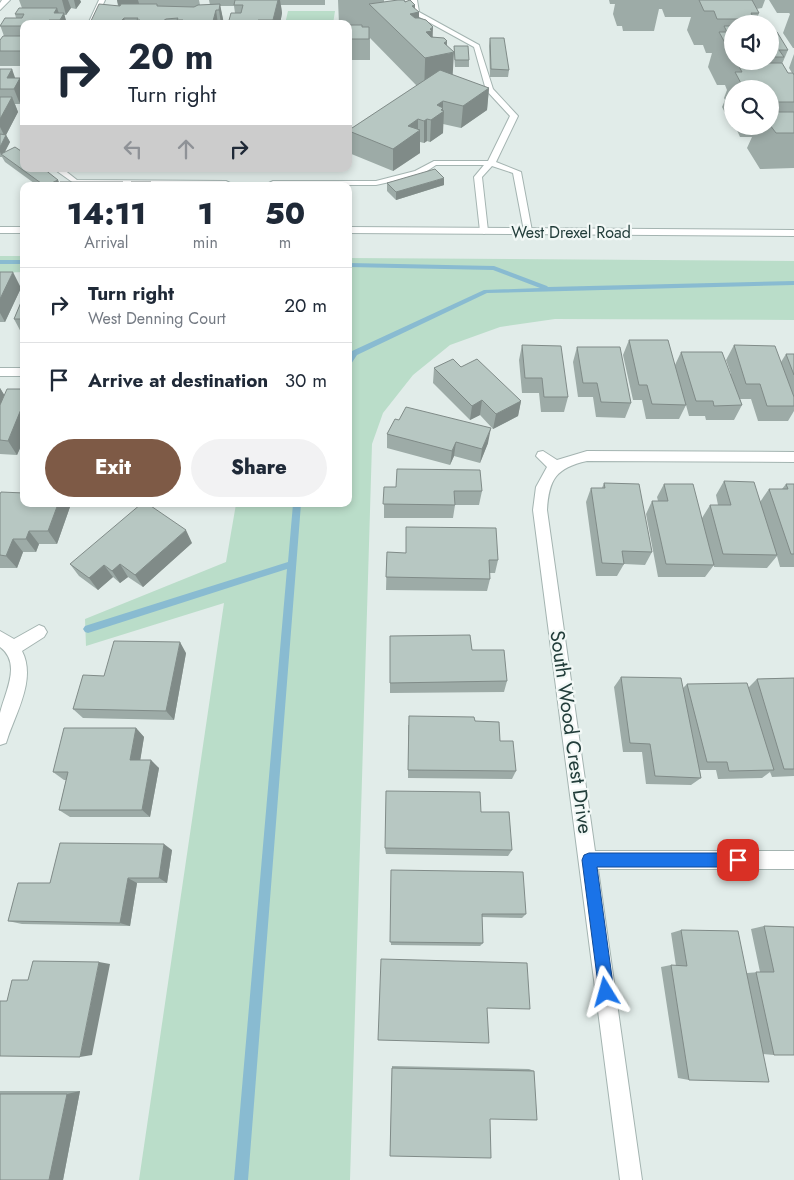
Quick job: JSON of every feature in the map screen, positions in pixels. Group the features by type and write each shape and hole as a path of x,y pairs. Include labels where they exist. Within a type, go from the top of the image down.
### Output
{"street":[{"path":"0,8 6,0"},
{"path":"0,230 20,230"},
{"name":"West Drexel Road","path":"352,230 794,233"},
{"path":"0,372 20,372"},
{"name":"South Wood Crest Drive","path":"631,1180 540,510 542,486 548,475 550,462 587,456 794,457"},
{"path":"0,737 19,679 20,666 17,654 6,643 39,632"},
{"path":"589,860 794,860"}],"lane":[{"path":"93,20 102,0"},
{"path":"414,0 416,13 477,46 490,90 514,116 491,163 478,177 484,231"},
{"path":"352,183 376,183 418,173 434,163 491,163 517,172 528,231"},
{"path":"62,172 75,182"}],"green space":[{"path":"288,11 335,11 334,20 286,20"},
{"path":"0,256 20,256 20,272 0,273"},
{"path":"352,258 794,261 794,320 555,319 500,327 450,345 413,375 383,413 372,444 350,1180 139,1180 224,603 86,646 85,619 226,562 235,507 352,507"}],"building":[{"path":"235,0 278,0 273,20 229,20 231,13 241,13 243,5 234,5"},
{"path":"404,0 405,2 410,0 415,5 412,6 419,12 410,14 415,18 426,20 433,27 430,29 432,31 426,32 431,37 444,38 447,41 444,43 454,52 425,58 369,4"},
{"path":"699,0 752,0 759,13 751,13 752,15 724,15 724,19 717,19 714,11 704,11"},
{"path":"99,4 120,6 121,4 157,4 157,6 194,7 198,5 220,4 213,20 177,20 178,18 137,20 138,18 124,18 122,20 91,20"},
{"path":"19,8 57,8 54,13 64,13 60,20 20,20 20,26 0,26 5,18 22,18 24,14 15,14"},
{"path":"352,25 369,27 369,39 352,39"},
{"path":"719,32 724,32 724,41"},
{"path":"779,35 788,50 779,50"},
{"path":"3,36 20,36 20,51 0,51 0,40"},
{"path":"490,38 504,38 509,70 491,69"},
{"path":"454,46 468,46 469,60 455,60"},
{"path":"779,50 784,57 779,57"},
{"path":"779,63 782,63 788,73 793,73 794,75 794,102 779,102 779,80 739,80 735,72 742,72 741,70 779,70"},
{"path":"0,69 12,69 7,78 20,78 14,89 0,89"},
{"path":"440,70 489,88 463,106 443,101 437,105 443,108 441,110 444,111 431,120 427,119 424,121 418,119 408,126 420,130 393,149 352,132 352,128"},
{"path":"0,97 12,97 0,119"},
{"path":"779,112 794,112 794,133 779,133"},
{"path":"0,134 6,135 0,147"},
{"path":"15,147 20,150 20,168 1,154"},
{"path":"435,169 444,178 396,192 387,183"},
{"path":"26,172 48,172 58,180 54,182 40,182"},
{"path":"0,272 13,272 0,299"},
{"path":"20,305 20,319 14,319"},
{"path":"629,340 668,340 686,405 652,404 647,385 639,385"},
{"path":"522,345 561,346 568,397 544,397 542,378 525,378"},
{"path":"734,345 775,346 794,397 794,406 767,406 760,384 746,384"},
{"path":"577,347 620,347 631,403 601,402 597,383 583,383"},
{"path":"681,352 722,352 742,405 714,406 713,401 696,401"},
{"path":"786,354 794,354 794,375"},
{"path":"453,359 461,367 477,359 521,401 496,414 482,400 472,406 434,368"},
{"path":"7,389 20,389 20,412 8,441 0,440 0,405"},
{"path":"406,407 491,428 482,449 456,442 452,451 387,434 395,419 399,420"},
{"path":"397,469 480,470 482,491 454,491 455,505 383,504 384,487 396,487"},
{"path":"724,481 754,482 777,555 723,554 710,505 731,505"},
{"path":"604,483 639,484 652,552 622,551 624,564 602,563 591,488 605,488"},
{"path":"664,484 693,484 714,565 666,564 652,501 668,501"},
{"path":"786,484 794,484 794,554 791,554 769,489 788,489"},
{"path":"1,492 20,493 20,507 57,507 48,531 29,531 26,539 13,539 6,556 0,555"},
{"path":"137,507 152,507 186,530 135,575 120,564 112,571 104,565 89,578 70,564"},
{"path":"406,527 496,528 498,560 489,560 490,579 386,577 387,552 406,553"},
{"path":"470,635 472,650 504,650 507,681 390,683 390,636"},
{"path":"114,641 180,642 166,711 73,709 83,675 104,676"},
{"path":"621,677 681,678 701,778 655,776 650,744 630,743"},
{"path":"794,678 794,769 784,769 757,679"},
{"path":"747,683 774,770 729,771 727,762 707,762 687,684"},
{"path":"409,716 474,717 475,721 499,722 500,741 513,741 516,771 408,770"},
{"path":"64,728 136,728 130,760 151,760 142,810 59,810 68,772 53,772"},
{"path":"386,791 480,792 481,812 509,812 512,850 385,848"},
{"path":"60,843 164,844 159,878 128,878 120,923 8,921 18,883 50,883"},
{"path":"391,870 523,872 526,914 482,914 483,943 390,942"},
{"path":"764,926 794,927 794,1055 774,1055 756,972 774,972"},
{"path":"681,930 738,931 769,1082 689,1080 671,965 687,966"},
{"path":"381,959 527,963 530,1009 487,1008 489,1043 378,1040"},
{"path":"33,961 99,962 80,1057 0,1056 0,1001 7,1001 12,980 28,980"},
{"path":"392,1068 534,1071 537,1120 490,1119 491,1158 390,1156"},
{"path":"0,1094 67,1094 49,1180 0,1180"}],"waterway":[{"path":"0,262 20,262"},
{"path":"352,265 494,268 545,287"},
{"path":"352,357 354,353 486,291 794,283"},
{"path":"241,1180 297,507"},
{"path":"88,629 292,564"}],"route":[{"path":"606,992 589,860 738,860"}]}
